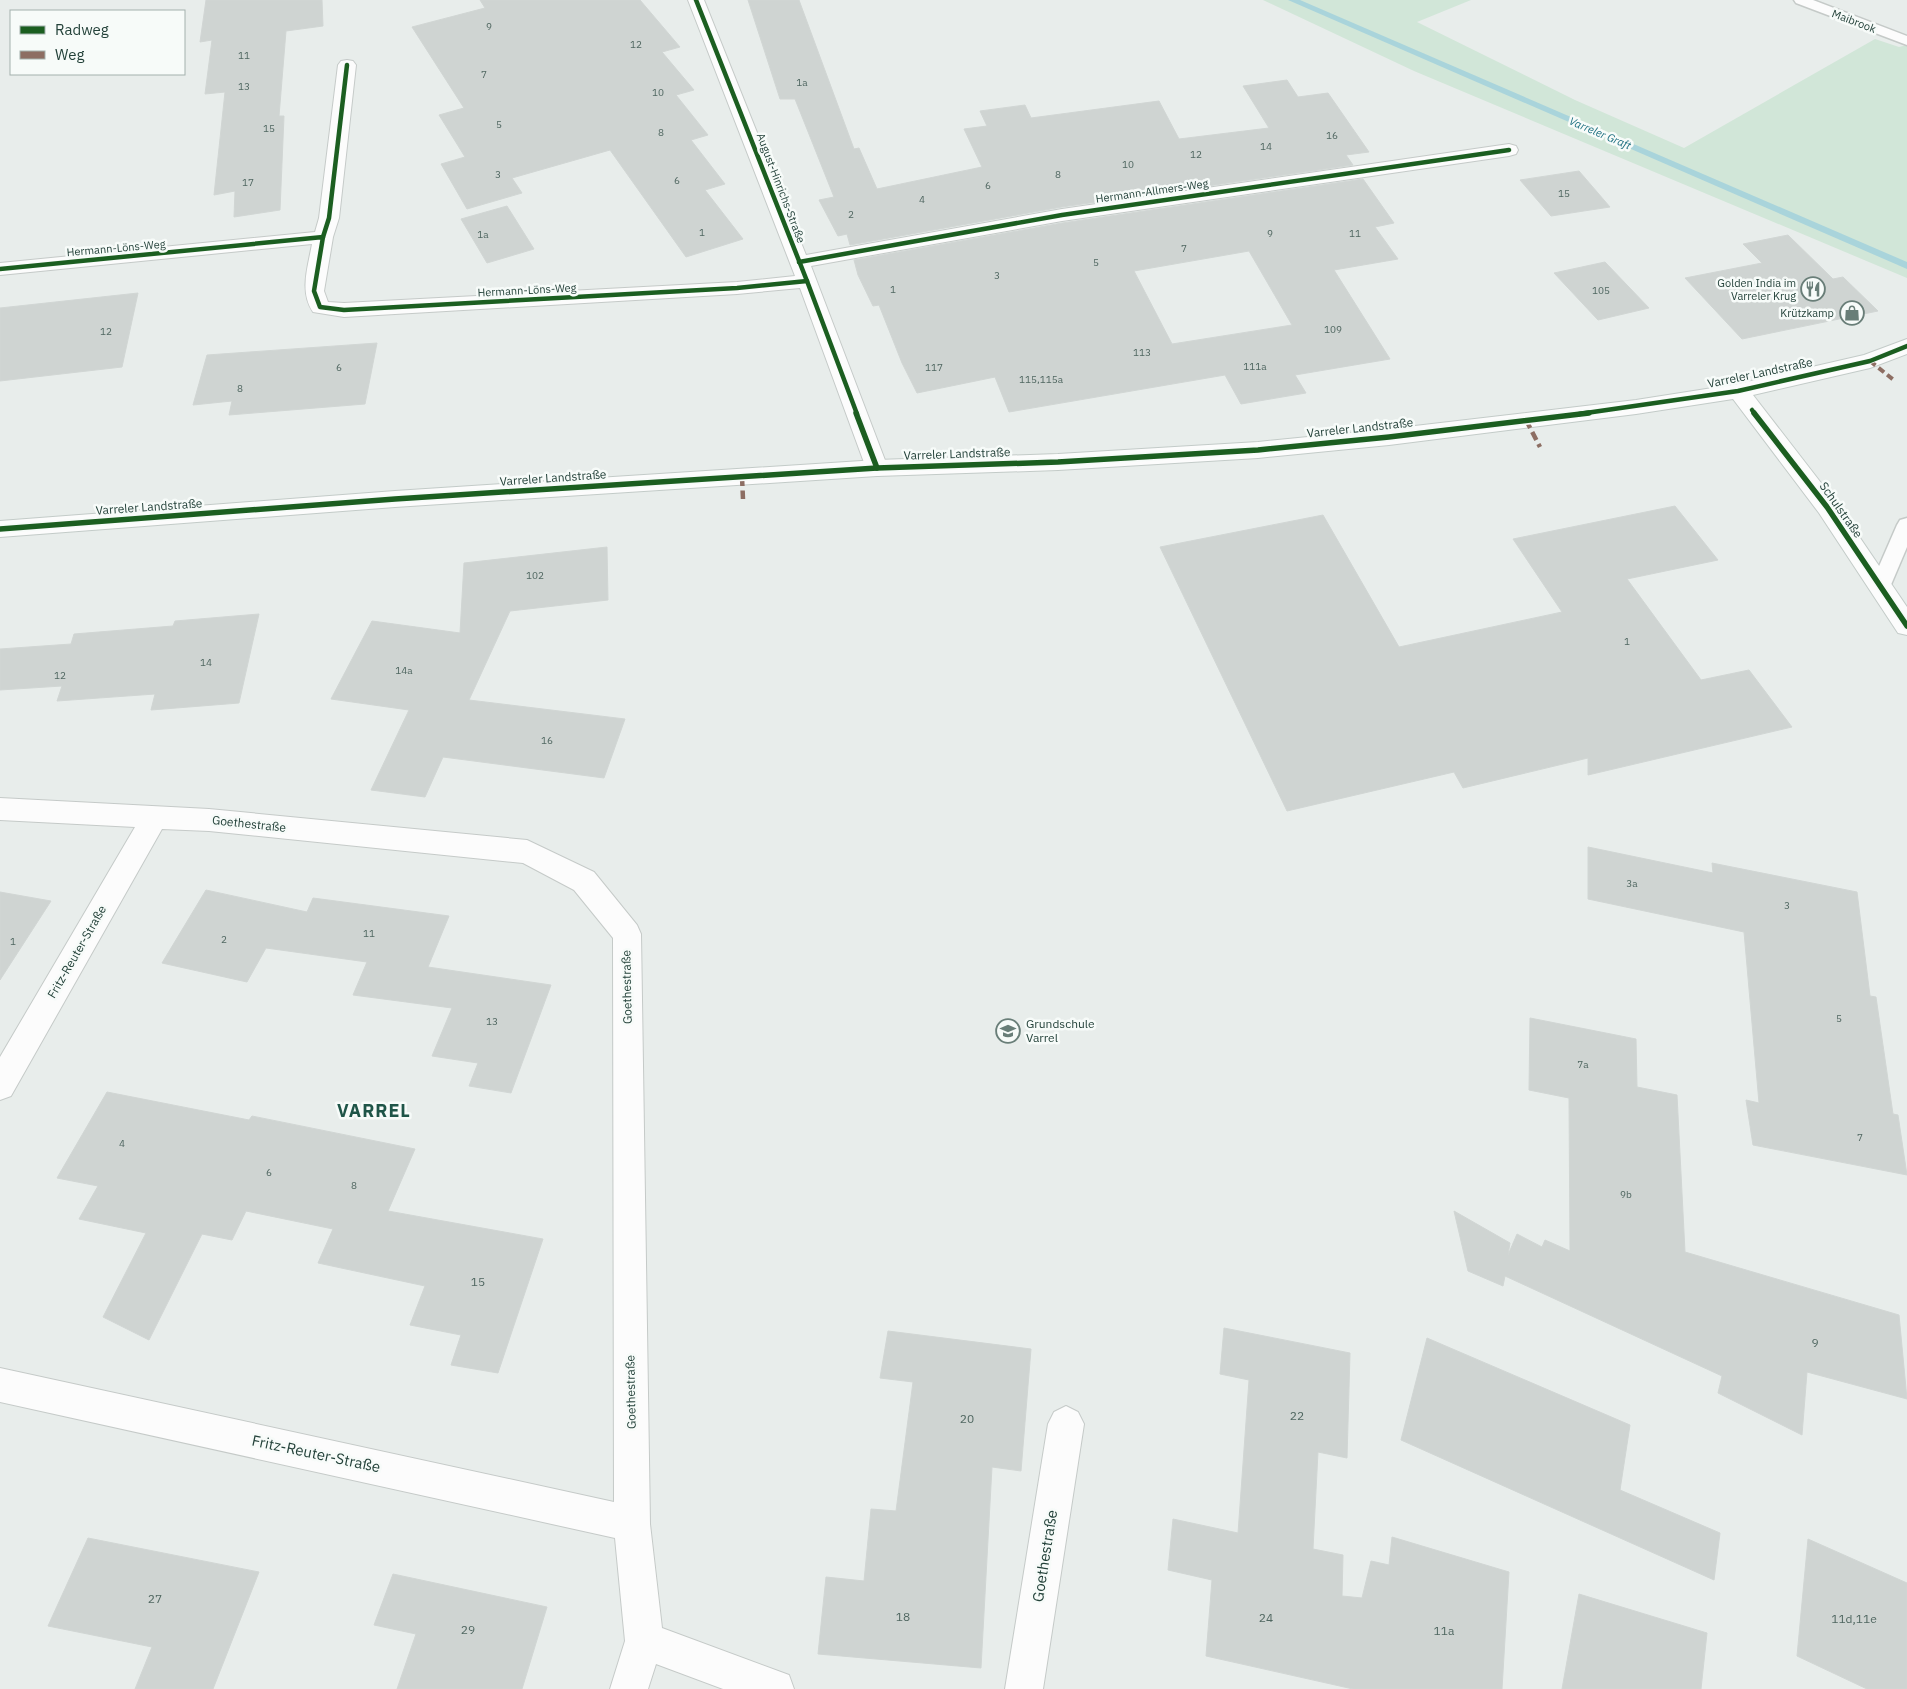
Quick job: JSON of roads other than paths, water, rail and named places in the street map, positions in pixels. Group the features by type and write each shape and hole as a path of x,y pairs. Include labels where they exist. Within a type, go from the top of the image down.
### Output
{"street":[{"name":"August-Hinrichs-Straße","path":"696,0 803,272 877,468"},
{"name":"Hermann-Löns-Weg","path":"347,64 329,218 323,237 314,291 320,306 344,310 727,289 803,272"},
{"name":"Hermann-Allmers-Weg","path":"803,272 1062,214 1509,150"},
{"name":"Hermann-Löns-Weg","path":"0,269 323,237"},
{"name":"Varreler Landstraße","path":"0,530 395,499 877,468 1058,462 1258,450 1389,437 1636,407 1738,392 1870,361 1907,346"},
{"name":"Schulstraße","path":"1738,392 1826,507 1907,626"},
{"name":"Goethestraße","path":"0,809 210,820 527,852 584,881 627,934 632,1524 644,1641 629,1689"},
{"name":"Fritz-Reuter-Straße","path":"0,1086 155,817"},
{"name":"Fritz-Reuter-Straße","path":"0,1385 632,1524"},
{"name":"Goethestraße","path":"1024,1689 1066,1424"},
{"path":"644,1641 775,1689"}],"lane":[{"name":"Maibrook","path":"1801,0 1907,41"},
{"path":"1880,587 1907,525"}],"waterway":[{"name":"Varreler Graft","path":"1292,0 1907,266"}],"place":[{"name":"Golden India im Varreler Krug","path":"1813,289"},
{"name":"Krützkamp","path":"1852,313"},
{"name":"Grundschule Varrel","path":"1008,1031"}],"district":[{"name":"VARREL","path":"374,1111"}]}
